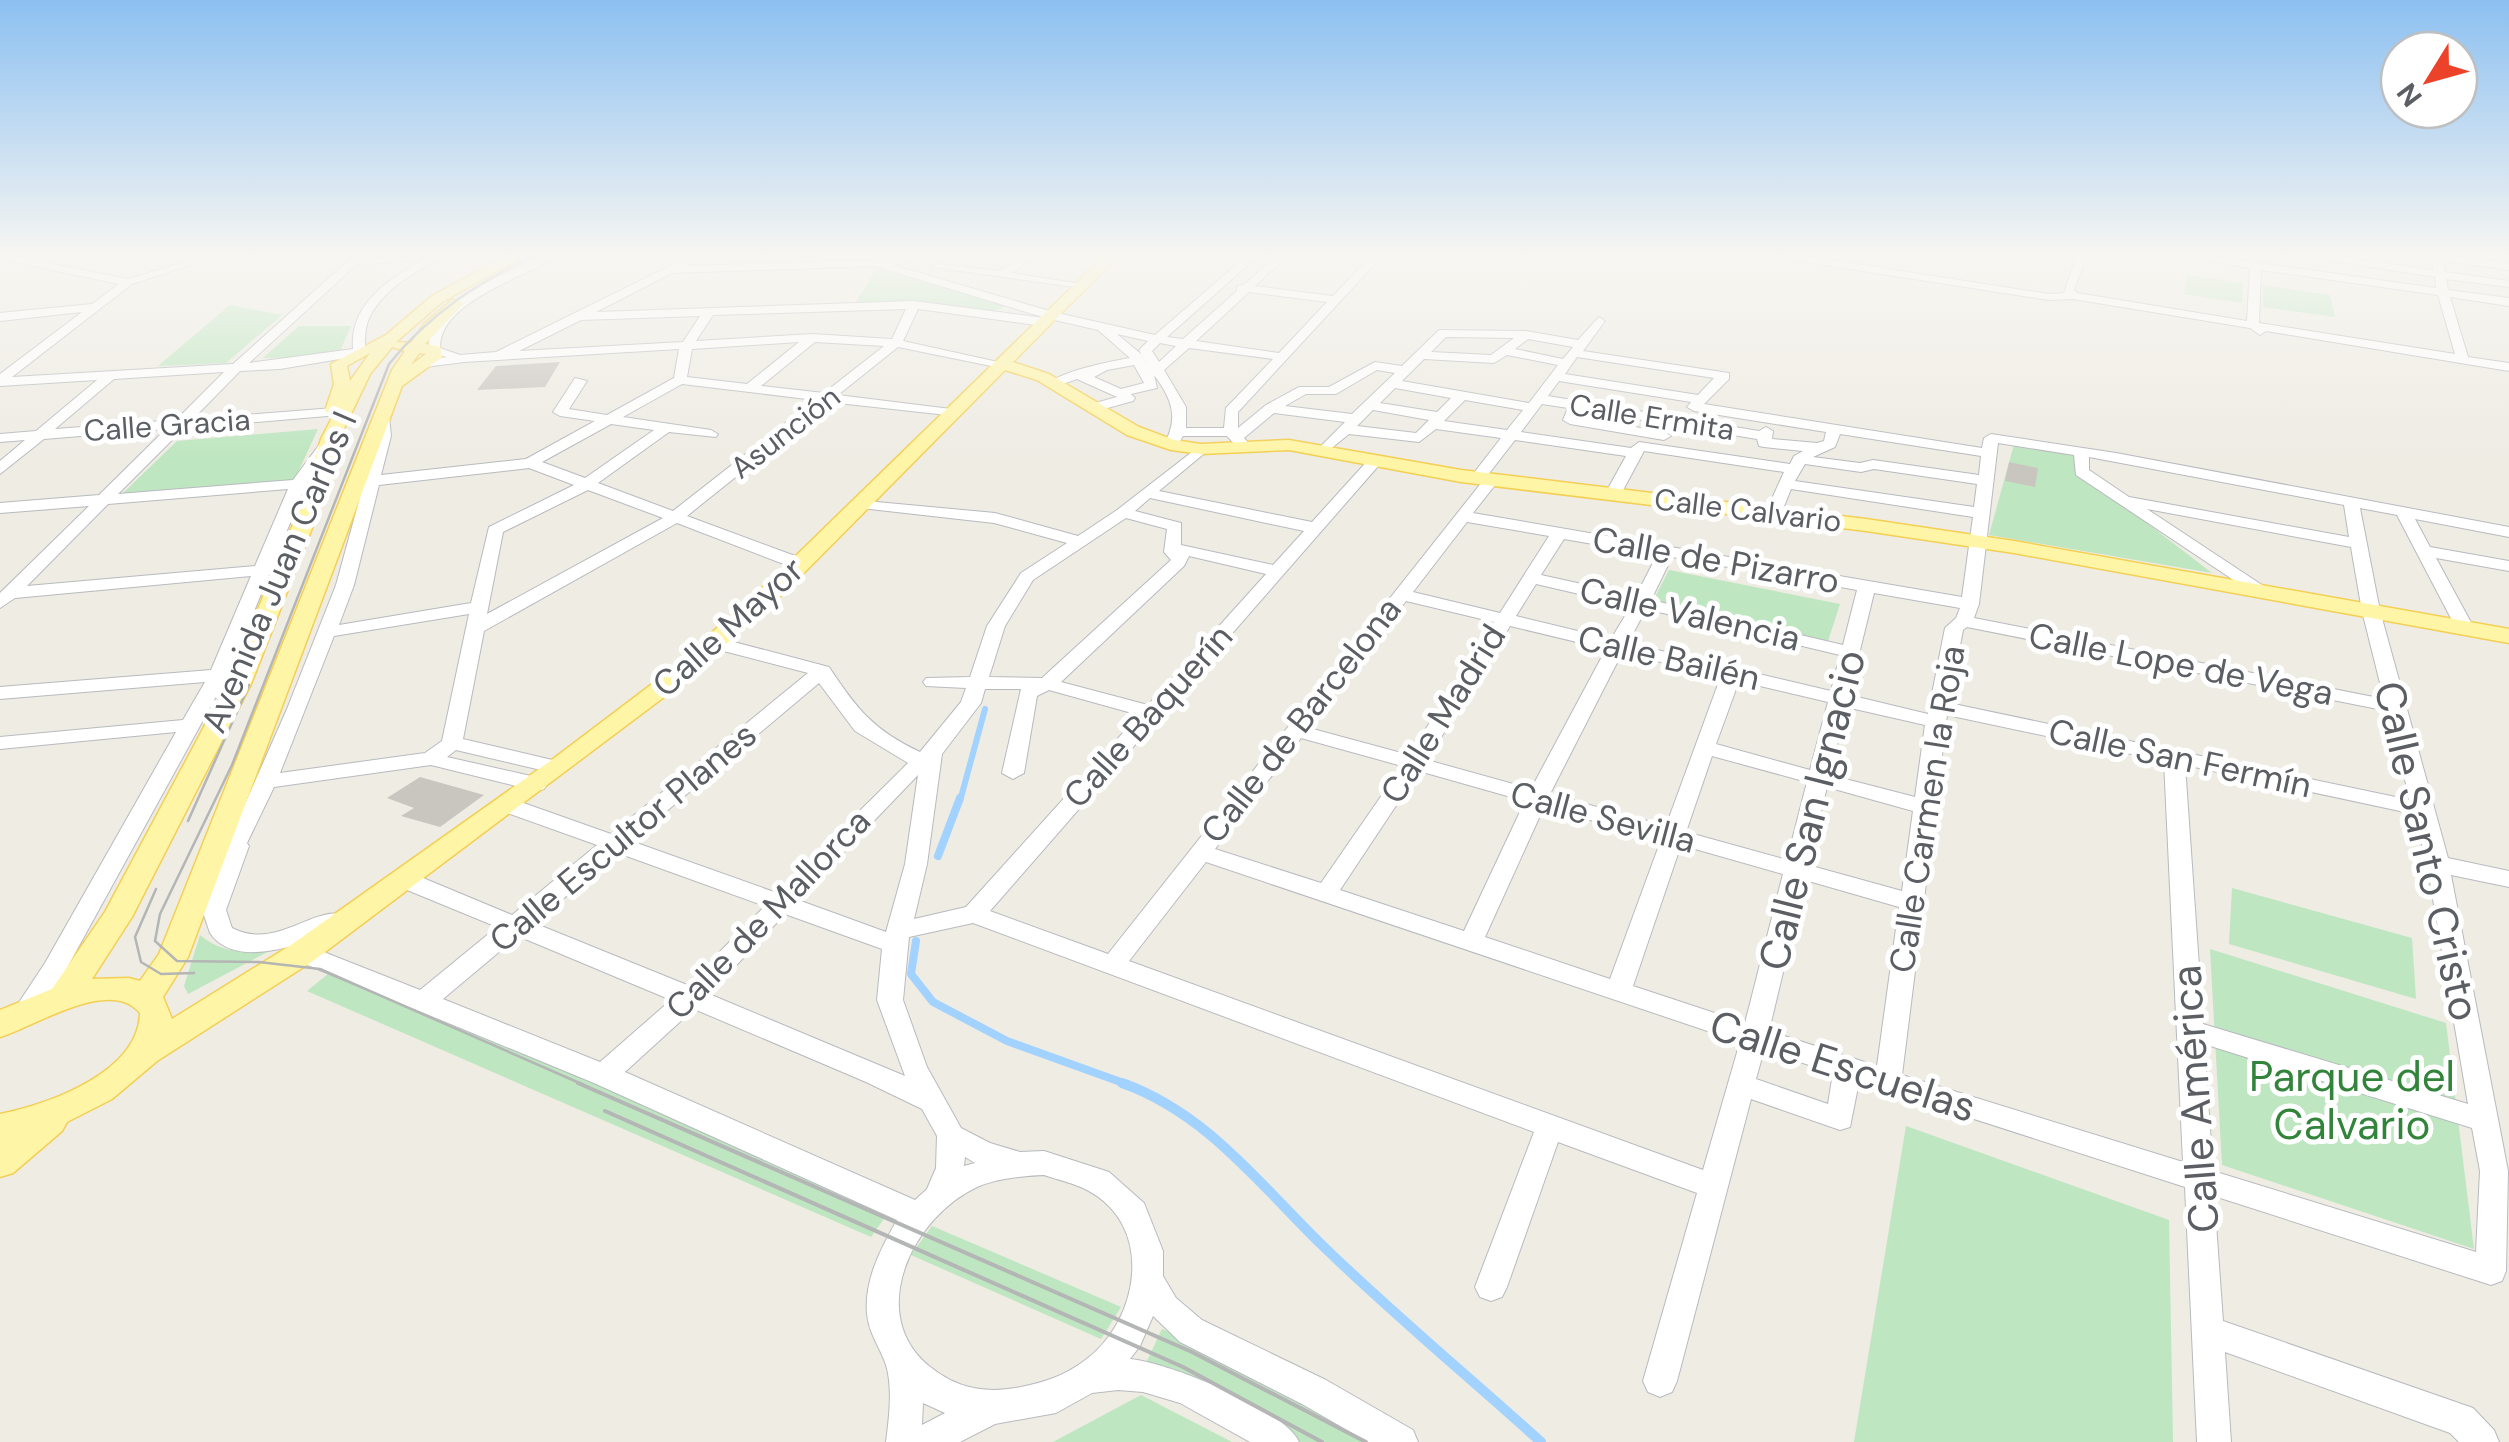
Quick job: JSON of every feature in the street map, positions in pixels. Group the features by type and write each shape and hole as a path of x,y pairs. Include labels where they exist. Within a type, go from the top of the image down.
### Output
{"main road":[{"name":"Avenida Juan Carlos I","path":"64,996 117,917 239,684 313,500 330,439 362,373 410,321"},
{"name":"Avenida Juan Carlos I","path":"142,1054 156,1028 151,1007 204,880 397,377 414,346 437,321"},
{"name":"Calle Mayor","path":"302,953 558,768 716,643 1045,321"},
{"path":"360,352 397,331"},
{"path":"330,439 342,384 339,368 346,357 383,347 414,346 434,350 436,354 397,377 339,368"},
{"name":"Calle Calvario","path":"1001,364 1055,384 1133,431 1176,438 1201,449 1236,438 1484,479 1976,542 2509,636"},
{"path":"13,1018 64,996 121,989 151,1007 214,998 302,953"},
{"path":"0,1162 64,1110 112,1082 142,1054 302,953"},
{"path":"0,1128 64,1110"}],"street":[{"path":"1,383 77,321"},
{"path":"5,598 288,321"},
{"path":"280,365 360,352 356,338 362,321"},
{"path":"444,321 435,334 434,350 471,358"},
{"path":"445,321 443,331 448,340 471,358"},
{"path":"495,358 568,321"},
{"path":"680,380 686,347 703,321"},
{"path":"896,343 907,321"},
{"path":"1063,321 1283,357"},
{"path":"1176,321 1145,350 1182,404 1176,438 1236,438 1271,408 1304,390 1331,391 1375,366 1401,370"},
{"path":"1156,370 1210,321"},
{"path":"1236,438 1231,411 1316,321"},
{"path":"2225,321 2509,370"},
{"path":"2253,321 2253,326"},
{"path":"2451,321 2463,360"},
{"name":"Calle de Barcelona","path":"1114,964 1462,516 1509,437 1599,322"},
{"path":"2253,326 2259,331 2509,370"},
{"path":"1102,327 1139,364 1152,385 1120,393"},
{"path":"1324,451 1443,332 1522,332 1573,354"},
{"path":"1418,354 1494,360 1522,332"},
{"path":"750,388 812,338"},
{"path":"422,365 471,358 812,338 896,343 1001,364"},
{"name":"Asunción","path":"475,628 673,519 896,343"},
{"path":"1505,351 1573,354 1724,376 1694,407 1990,446 2082,452 2509,532"},
{"path":"1090,378 1139,364"},
{"path":"1,383 280,365 339,368"},
{"path":"1055,384 1076,374 1128,398 1093,408"},
{"path":"0,470 111,375"},
{"path":"1556,378 1698,399"},
{"path":"580,380 560,412 711,434"},
{"path":"372,481 530,463 680,380 951,413"},
{"name":"Calle Ermita","path":"1390,383 1462,395 1576,405 1764,436 1764,443 1813,448"},
{"path":"1271,408 1418,438 1462,395"},
{"path":"1370,405 1509,437 1635,453"},
{"path":"1576,405 1570,420 1980,513"},
{"name":"Calle Gracia","path":"0,438 334,412"},
{"path":"214,910 345,585 384,436 382,416"},
{"path":"1764,436 1772,419"},
{"path":"1811,425 1807,437 1813,448"},
{"path":"1697,447 1710,426"},
{"path":"430,758 452,743 495,530 586,485 667,427"},
{"path":"1773,514 1792,471 1813,448 1830,444 1836,427"},
{"path":"13,1018 54,970 218,675 298,484 330,439"},
{"path":"1614,494 1640,446 1697,447"},
{"name":"Calle Carmen la Roja","path":"1888,1081 1938,715 1954,628 1967,613 1990,446"},
{"path":"976,692 996,626 1027,577 1123,513 1201,449"},
{"path":"2082,452 2081,472 2265,593"},
{"name":"Calle Baquerín","path":"974,914 1375,461"},
{"path":"530,463 800,564"},
{"path":"1792,471 1872,464 1985,482"},
{"path":"0,508 298,484"},
{"path":"1147,493 1315,528"},
{"path":"2124,500 2356,542"},
{"name":"Calle Santo Cristo","path":"2350,501 2371,611 2438,864 2494,1171 2492,1271"},
{"path":"861,503 995,518 1078,541"},
{"path":"2404,512 2465,628"},
{"path":"1013,772 1028,693 1047,684 1181,555 1172,552 1175,526 1123,513"},
{"name":"Calle de Pizarro","path":"1462,516 1867,586 1967,613"},
{"name":"Calle Madrid","path":"1326,894 1414,764 1558,534"},
{"path":"1173,548 1278,570"},
{"path":"2424,551 2509,566"},
{"path":"1470,944 1535,798 1644,603 1666,552"},
{"path":"5,598 264,570"},
{"name":"Calle Valencia","path":"1530,577 1851,652"},
{"name":"Calle San Ignacio","path":"1660,1381 1754,1037 1867,586"},
{"name":"Calle Bailén","path":"1400,594 1840,698 1938,715"},
{"path":"327,632 531,597"},
{"name":"Calle Lope de Vega","path":"1967,613 2397,707"},
{"path":"716,643 822,671 854,723 878,740 927,757 916,864 896,937 890,1000 906,1048 951,1136 982,1152 1020,1164 1068,1167 1089,1175 1117,1193 1138,1218 1147,1238 1150,1284 1131,1334 1090,1378"},
{"name":"Calle Escultor Planes","path":"423,1002 822,671"},
{"path":"1618,992 1732,672"},
{"path":"0,692 218,675"},
{"path":"934,682 976,692 1047,684 1152,712"},
{"name":"Calle de Mallorca","path":"604,1075 689,999 779,903 927,757 976,692"},
{"name":"Calle San Fermín","path":"1938,715 2174,756 2421,810"},
{"path":"0,743 189,725"},
{"name":"Calle Sevilla","path":"1295,730 1912,902"},
{"path":"452,743 558,768"},
{"path":"1706,748 1925,807"},
{"name":"Calle América","path":"2174,756 2214,1442"},
{"path":"268,781 430,758 536,784"},
{"path":"507,805 779,903 896,937 974,914 1711,1186"},
{"path":"244,832 204,880 222,933 242,944 280,940 357,913"},
{"name":"Calle Escuelas","path":"1198,852 1847,1068 2492,1271"},
{"path":"2438,864 2509,879"},
{"path":"403,879 876,1074 930,1101"},
{"path":"302,953 928,1205"},
{"path":"2190,1030 2484,1120"},
{"path":"876,1074 898,1060 906,1048"},
{"path":"1741,1085 1840,1118 1847,1068"},
{"path":"1491,1287 1550,1126"},
{"path":"903,1442 908,1413 902,1364 885,1328 882,1288 894,1250 950,1168 951,1136"},
{"path":"928,1205 970,1177 1020,1164"},
{"path":"1150,1284 1164,1308 1190,1330 1314,1392 1401,1442"},
{"path":"2208,1331 2460,1420 2482,1442"},
{"path":"902,1364 932,1390 950,1399 993,1407 1034,1404 1090,1378 1117,1372 1148,1374 1199,1396 1282,1442"},
{"path":"925,1442 993,1407"}],"green space":[{"path":"211,321 275,321 226,363 158,366"},
{"path":"299,326 351,326 340,351 322,357 263,358"},
{"path":"318,429 293,483 120,496 177,441"},
{"path":"2015,441 2075,453 2076,473 2212,573 1989,535"},
{"path":"1669,570 1840,604 1828,641 1653,601"},
{"path":"2232,888 2412,938 2416,999 2229,944"},
{"path":"200,935 227,949 275,948 188,994 184,986"},
{"name":"Parque del Calvario","path":"2210,949 2446,1023 2474,1249 2222,1165"},
{"path":"333,970 890,1210 871,1237 307,991"},
{"path":"1906,1126 2169,1220 2173,1442 1854,1442"},
{"path":"932,1226 1121,1307 1101,1339 911,1255"},
{"path":"1162,1329 1245,1366 1386,1442 1300,1442 1146,1363"},
{"path":"1141,1395 1232,1442 1053,1442"}],"building":[{"path":"560,362 545,387 477,390 496,366"},
{"path":"2009,462 2038,468 2035,487 2005,481"},
{"path":"420,777 484,795 440,827 401,816 414,808 387,798"}],"waterway":[{"path":"960,801 985,709"},
{"path":"938,856 960,798"},
{"path":"916,941 911,974 933,1002 1007,1041 1129,1085"},
{"path":"1122,1083 1152,1096 1207,1132 1350,1271 1541,1442"}],"tram line":[{"path":"432,321 389,364 232,765 160,914 155,941 177,961 259,962 320,969 584,1085"},
{"path":"188,821 249,685"},
{"path":"156,889 135,937 141,962 161,974 194,973"},
{"path":"578,1083 1192,1352 1366,1442"},
{"path":"605,1111 1183,1367 1322,1442"}]}
